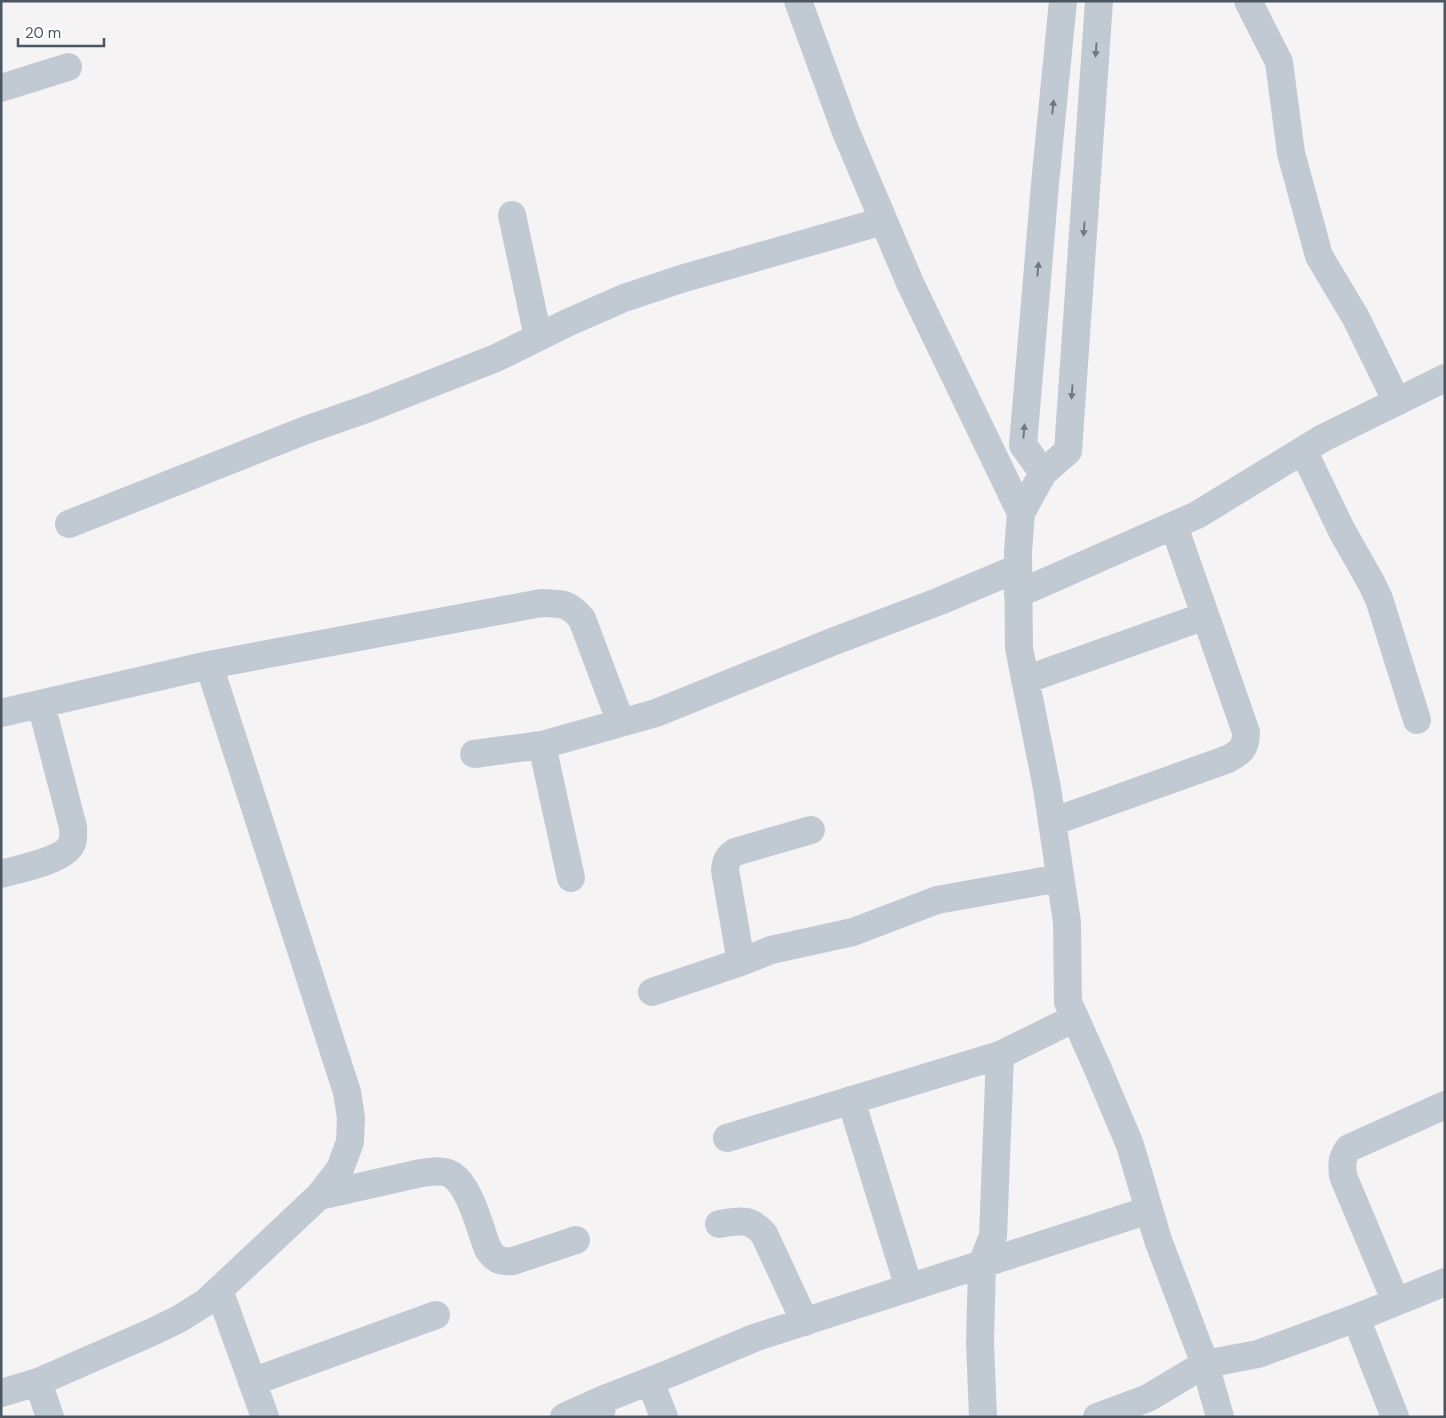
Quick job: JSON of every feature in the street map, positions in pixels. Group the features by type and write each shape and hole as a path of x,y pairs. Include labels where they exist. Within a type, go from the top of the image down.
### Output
{"street":[{"path":"1043,473 1023,445 1045,184 1063,1"},
{"path":"1100,1 1068,451 1043,473 1021,513 1018,552 1019,648 1047,788 1067,922 1068,1002 1130,1145 1158,1240 1205,1364 1220,1417"},
{"path":"1248,1 1279,62 1292,153 1319,256 1356,318 1397,402"},
{"path":"803,3 846,132 883,221 914,292 1021,513"},
{"path":"1,88 68,67"},
{"path":"1045,184 1087,186"},
{"path":"512,215 538,337"},
{"path":"69,524 306,430 369,408 496,358 624,298 681,279 883,221"},
{"path":"474,754 542,745 656,713 940,601 1018,581 1174,526 1197,516 1323,438 1445,378"},
{"path":"1303,450 1342,531 1379,599 1416,720"},
{"path":"1052,822 1228,759 1243,748 1246,741 1246,732 1174,526"},
{"path":"1,713 209,665 541,603 560,604 573,609 582,619 621,723"},
{"path":"1025,680 1205,616"},
{"path":"1,1393 38,1382 150,1333 179,1319 206,1302 319,1196 340,1169 350,1142 351,1118 347,1092 209,665"},
{"path":"1,874 58,857 67,851 73,842 73,827 41,704"},
{"path":"542,745 571,878"},
{"path":"741,962 725,870 726,861 735,852 811,830"},
{"path":"652,992 771,950 853,932 937,900 1060,878"},
{"path":"727,1138 1000,1055 1075,1018"},
{"path":"979,1415 982,1264 993,1236 1000,1055"},
{"path":"851,1100 909,1288"},
{"path":"1396,1302 1343,1176 1342,1163 1344,1155 1349,1148 1445,1105"},
{"path":"319,1196 421,1173 438,1171 451,1174 460,1182 468,1194 488,1249 497,1260 504,1262 513,1261 576,1240"},
{"path":"564,1417 602,1408 650,1381 754,1338 1149,1210"},
{"path":"719,1224 748,1222 757,1226 764,1234 805,1322"},
{"path":"1097,1417 1148,1398 1205,1364 1258,1354 1356,1318 1445,1282"},
{"path":"219,1290 265,1417"},
{"path":"252,1382 436,1315"},
{"path":"1356,1318 1395,1417"},
{"path":"650,1381 664,1417"},
{"path":"38,1382 50,1417"}]}
